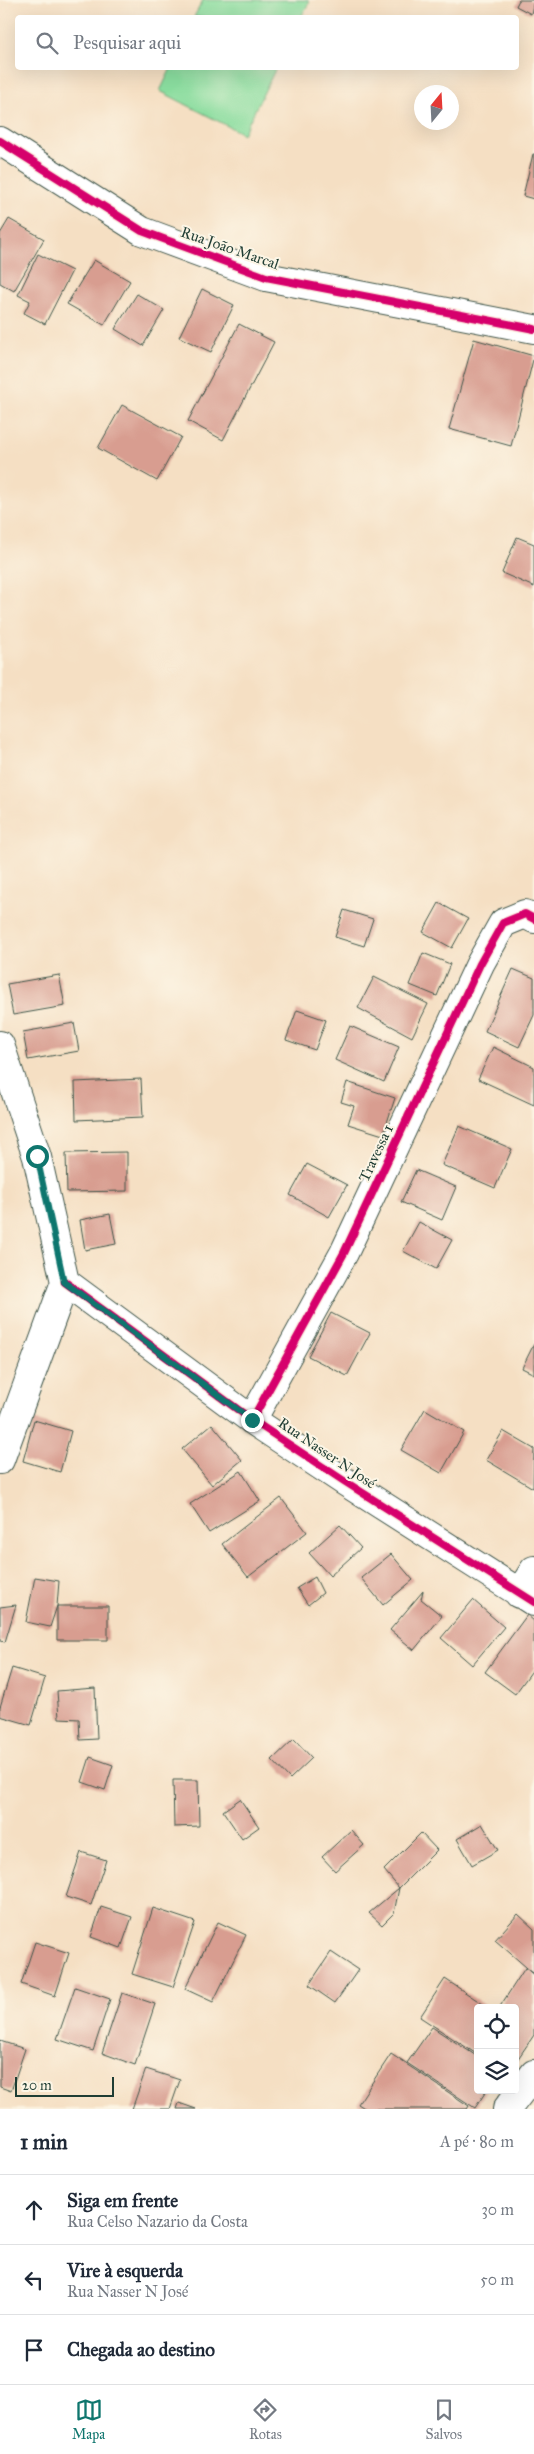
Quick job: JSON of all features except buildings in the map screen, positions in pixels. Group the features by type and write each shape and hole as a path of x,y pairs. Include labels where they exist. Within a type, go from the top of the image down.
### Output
{"street":[{"name":"Rua João Marcal","path":"0,141 142,231 266,277 534,330"},
{"name":"Travessa 1","path":"252,1420 344,1254 489,948 503,923 525,914 534,919"},
{"path":"0,1045 37,1156 64,1282 0,1460"},
{"name":"Rua Nasser N José","path":"64,1282 252,1420 527,1598"},
{"path":"527,1598 534,1570"},
{"path":"507,2109 534,2074"}],"green space":[{"path":"203,0 310,1 302,15 195,15"},
{"path":"170,70 275,70 243,134 160,91"}],"cycle path":[{"path":"0,141 142,231 266,277 534,329"},
{"path":"252,1420 344,1253 480,964 503,923 525,914 534,919"},
{"path":"65,1282 252,1420 534,1602"}],"route":[{"path":"37,1156 64,1282 252,1420"}]}
